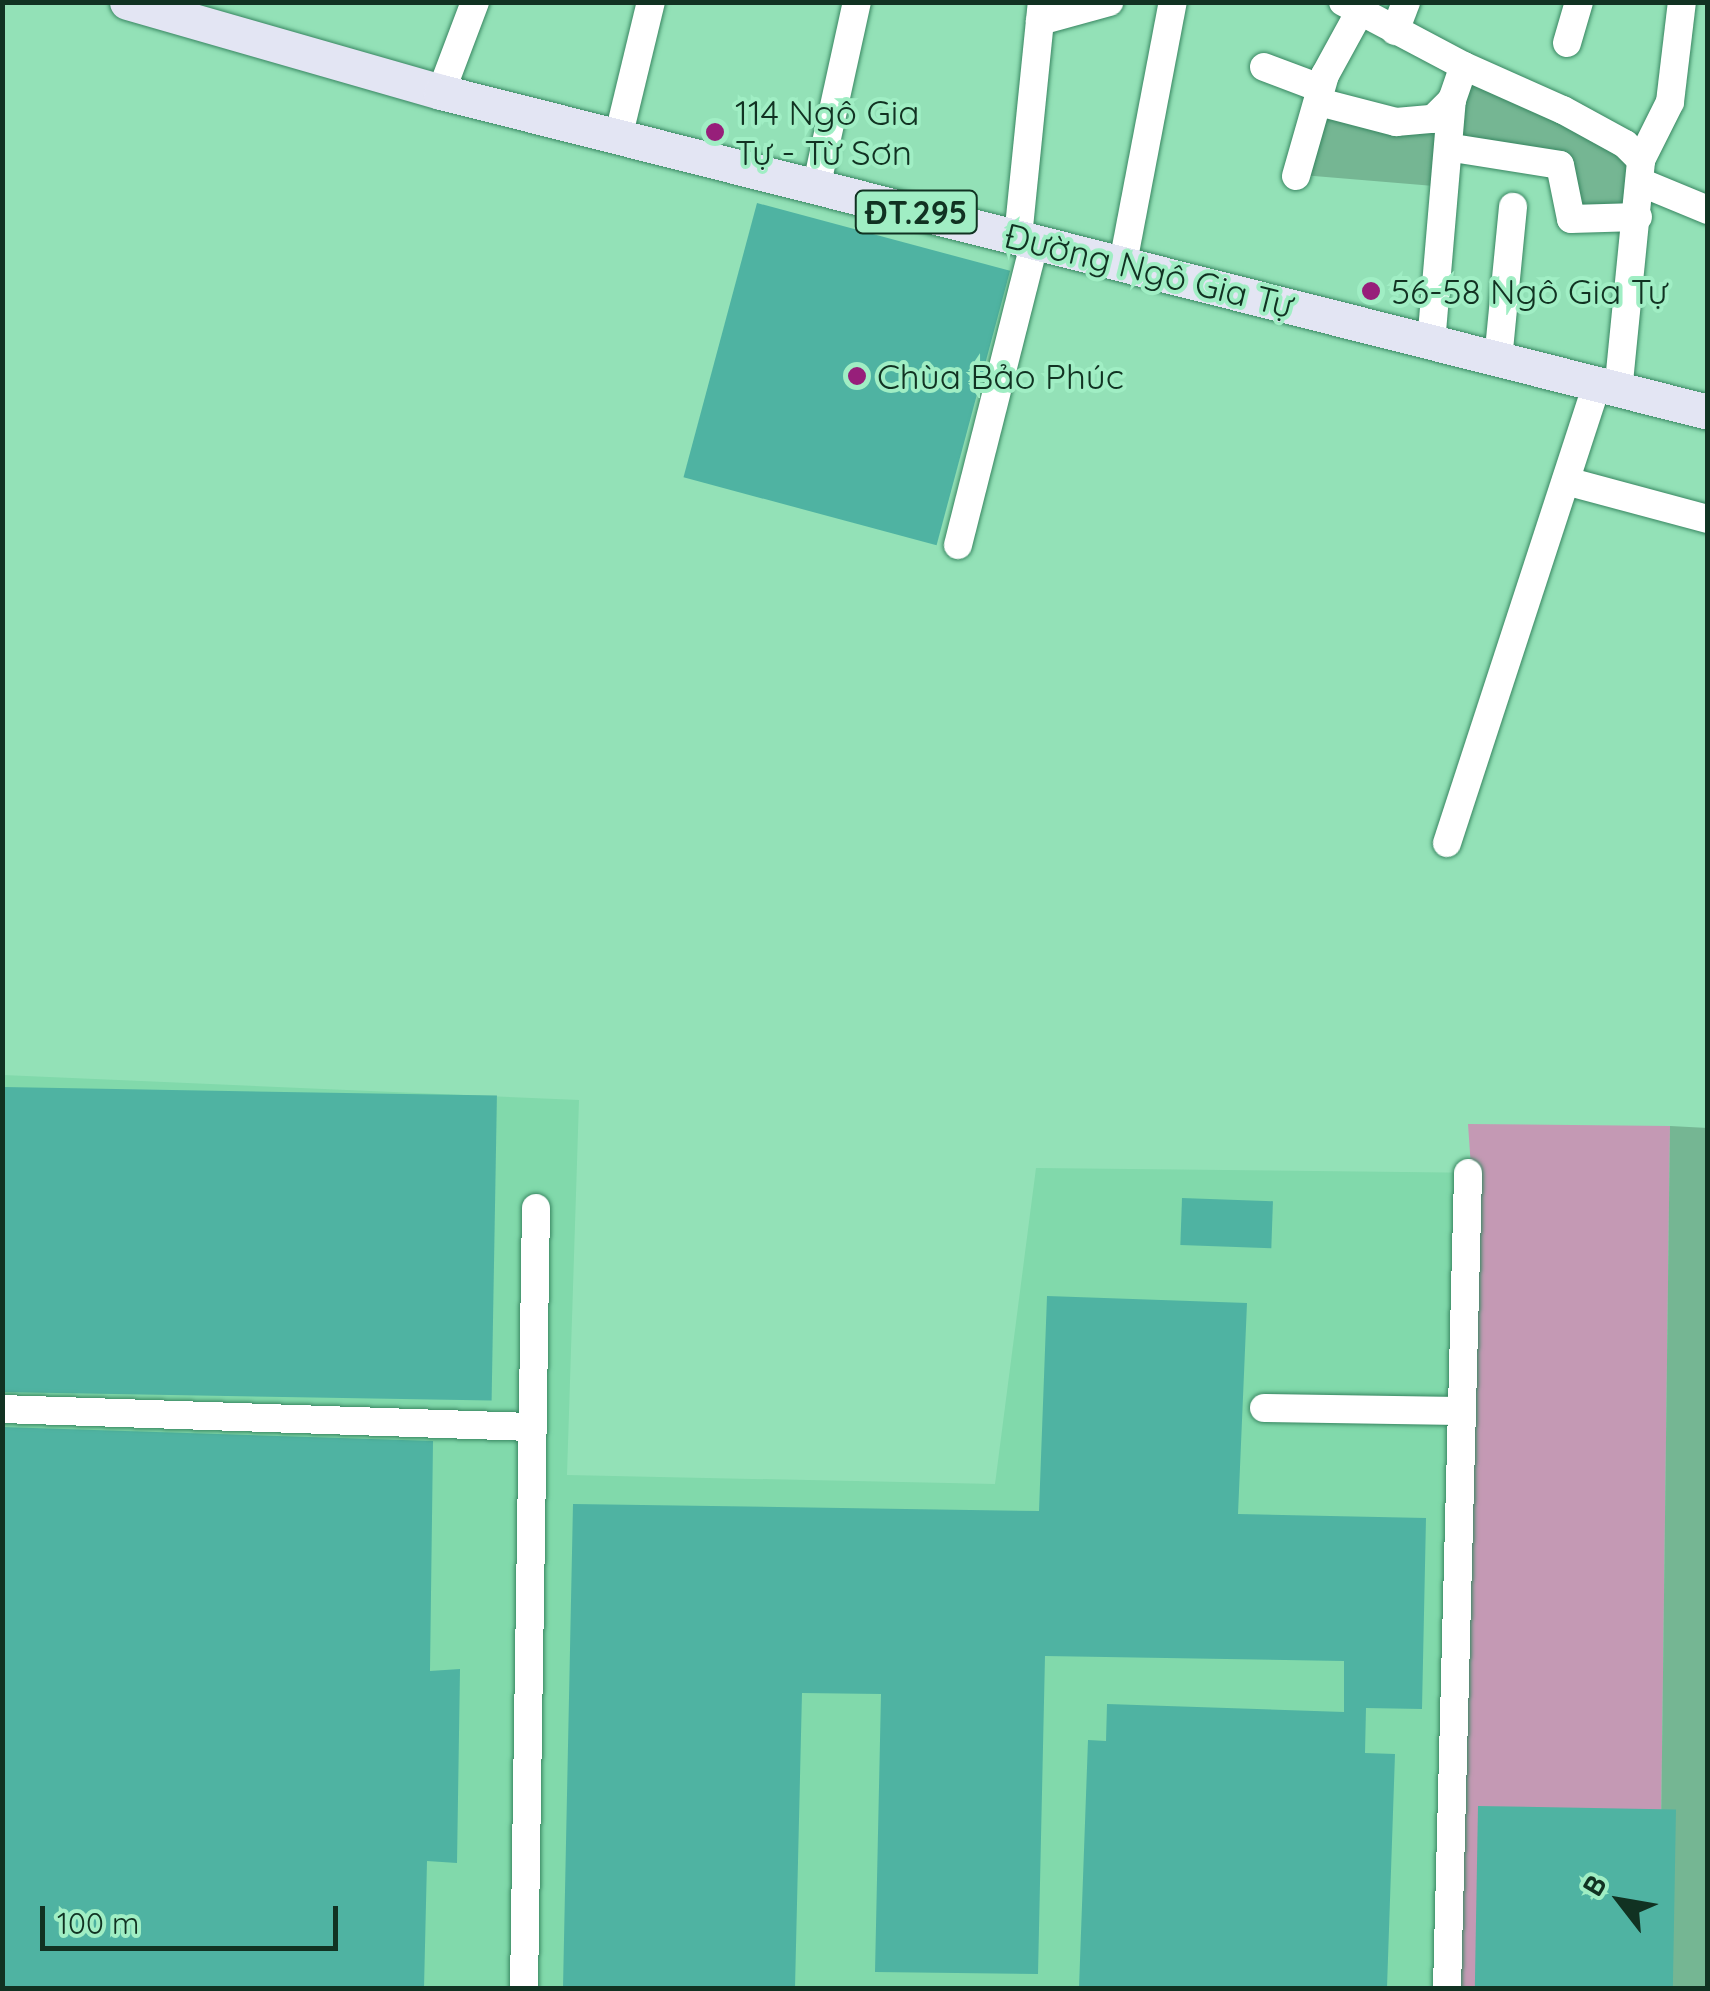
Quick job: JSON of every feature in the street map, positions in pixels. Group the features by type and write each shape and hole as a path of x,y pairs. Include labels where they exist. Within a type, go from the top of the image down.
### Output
{"main road":[{"name":"Đường Ngô Gia Tự","path":"128,2 440,92 1708,412"}],"street":[{"path":"440,92 475,2"},
{"path":"618,138 652,2"},
{"path":"816,188 857,2"},
{"path":"958,545 1027,239 1041,12 1110,2"},
{"path":"1124,263 1174,2"},
{"path":"1395,31 1406,2"},
{"path":"1567,44 1579,2"},
{"path":"1447,843 1566,480 1608,389 1638,216 1640,171 1670,102 1682,2"},
{"path":"1296,176 1351,8 1464,66 1563,110 1624,144 1640,171 1708,210"},
{"path":"1431,343 1453,148 1452,100 1464,66"},
{"path":"1264,68 1320,95 1396,122 1433,119 1452,100"},
{"path":"1453,148 1560,165 1571,219 1638,216"},
{"path":"1498,360 1513,207"},
{"path":"1566,480 1708,520"},
{"path":"1447,1988 1468,1173"},
{"path":"524,1988 536,1208"},
{"path":"1264,1408 1461,1411"},
{"path":"2,1409 531,1427"}],"shaded area":[{"path":"1473,82 1628,157 1630,209 1580,215 1565,160 1457,144 1463,100"},
{"path":"1321,112 1446,118 1446,187 1302,175"},
{"path":"3,1075 579,1100 567,1475 995,1484 1036,1168 1492,1173 1469,1988 3,1988"},
{"path":"1468,1124 1670,1126 1659,1988 1456,1988 1477,1255"},
{"path":"1670,1126 1708,1128 1708,1988 1659,1988"}],"building":[{"name":"Chùa Bảo Phúc","path":"757,203 1010,271 937,545 683,477"},
{"path":"3,1087 497,1096 492,1401 2,1392"},
{"path":"1182,1198 1273,1201 1271,1248 1180,1245"},
{"path":"1047,1296 1247,1303 1238,1514 1426,1518 1422,1709 1366,1708 1365,1753 1395,1754 1387,1988 1079,1988 1088,1740 1106,1741 1107,1704 1344,1712 1344,1661 1045,1656 1038,1974 875,1972 881,1694 802,1693 795,1988 563,1988 573,1504 1039,1511"},
{"path":"2,1427 433,1441 430,1671 460,1669 457,1863 427,1861 424,1988 2,1988"},
{"path":"1478,1806 1676,1809 1673,1988 1475,1988"}],"place":[{"name":"114 Ngô Gia Tự - Từ Sơn","path":"715,132"},
{"name":"56-58 Ngô Gia Tự","path":"1371,291"},
{"name":"Chùa Bảo Phúc","path":"857,376"}]}
